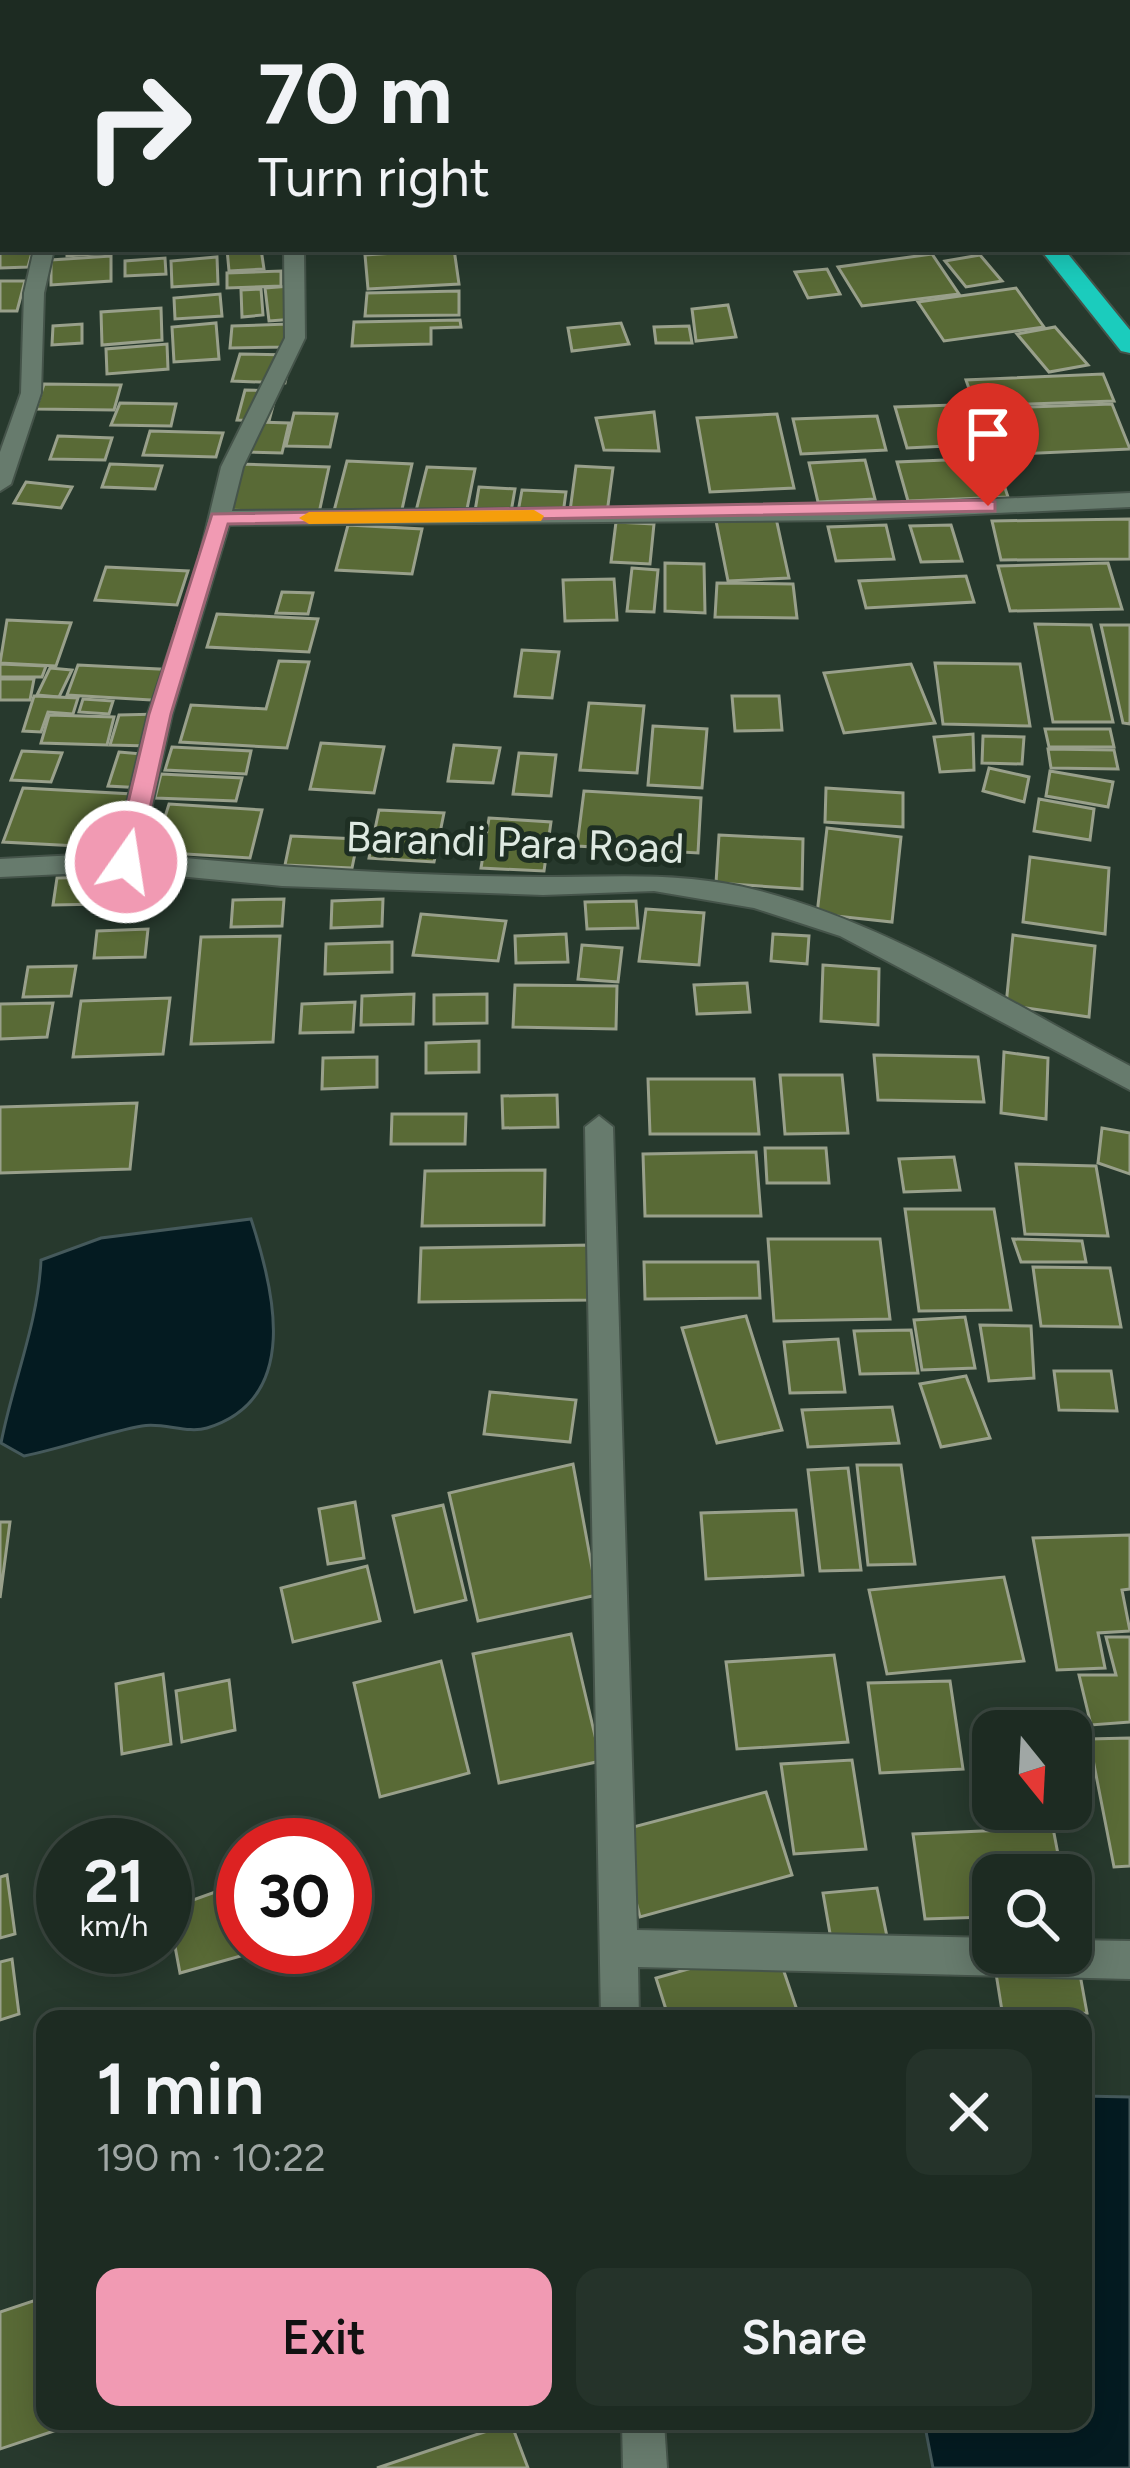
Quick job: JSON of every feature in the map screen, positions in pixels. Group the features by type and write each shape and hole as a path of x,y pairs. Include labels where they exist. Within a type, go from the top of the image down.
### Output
{"highway":[{"path":"1055,252 1121,323 1130,346"}],"street":[{"path":"0,484 31,393 34,292 43,252"},
{"path":"126,862 160,714 232,467 295,338 294,252"},
{"path":"220,518 845,512 1130,500"},
{"name":"Barandi Para Road","path":"0,868 126,862 283,877 448,883 654,882 756,899 849,929 1130,1078"},
{"path":"599,1127 619,2010"},
{"path":"616,1948 1130,1960"},
{"path":"643,2430 645,2468"}],"water":[{"path":"251,1219 267,1277 273,1339 269,1368 257,1393 237,1414 207,1428 142,1426 24,1456 1,1443 30,1330 41,1260 101,1238"},
{"path":"1092,2096 1130,2097 1130,2468 933,2468 926,2430 1092,2430"}],"building":[{"path":"0,252 32,252 28,267 0,268"},
{"path":"67,252 125,252 67,256"},
{"path":"227,252 261,252 264,269 229,271"},
{"path":"454,252 459,284 368,289 365,255"},
{"path":"932,254 959,294 862,306 838,267"},
{"path":"980,255 1002,281 966,287 945,261"},
{"path":"111,256 111,281 51,285 51,260"},
{"path":"217,257 218,284 172,287 171,261"},
{"path":"165,258 166,274 125,276 125,261"},
{"path":"827,269 840,294 808,298 795,272"},
{"path":"281,271 281,286 227,288 227,273"},
{"path":"0,281 25,281 17,311 0,311"},
{"path":"291,286 295,319 269,321 265,288"},
{"path":"1016,288 1044,327 944,341 918,302"},
{"path":"261,289 263,315 242,317 241,290"},
{"path":"459,291 459,315 365,316 367,293"},
{"path":"220,294 222,316 175,319 174,298"},
{"path":"728,305 736,337 696,341 692,309"},
{"path":"161,308 162,340 102,345 101,312"},
{"path":"460,320 461,327 431,328 431,344 352,346 354,322"},
{"path":"216,323 219,359 174,362 172,327"},
{"path":"621,323 629,344 572,351 568,328"},
{"path":"82,324 82,343 52,345 53,326"},
{"path":"288,324 286,347 230,348 232,326"},
{"path":"689,326 692,343 656,343 654,327"},
{"path":"1055,327 1088,365 1049,372 1017,334"},
{"path":"167,344 168,369 107,374 106,349"},
{"path":"240,354 291,355 285,383 232,381"},
{"path":"1103,374 1114,401 975,406 966,380"},
{"path":"44,384 121,385 114,410 36,409"},
{"path":"245,390 277,391 269,421 237,420"},
{"path":"120,403 176,404 171,426 111,425"},
{"path":"1112,404 1130,449 1017,454 1001,408"},
{"path":"954,405 967,445 907,448 895,407"},
{"path":"654,412 659,451 604,450 596,418"},
{"path":"294,413 337,414 330,447 286,446"},
{"path":"777,414 794,488 710,492 697,418"},
{"path":"877,416 886,450 801,454 793,419"},
{"path":"257,422 289,423 282,453 249,452"},
{"path":"150,431 223,433 216,457 143,455"},
{"path":"58,436 112,438 105,460 50,459"},
{"path":"995,458 1008,497 908,501 897,462"},
{"path":"865,460 875,499 818,502 809,463"},
{"path":"347,461 412,464 401,514 334,511"},
{"path":"110,464 162,466 155,489 102,487"},
{"path":"237,464 329,467 319,513 226,510"},
{"path":"576,466 613,468 607,513 570,511"},
{"path":"427,467 475,469 466,514 416,511"},
{"path":"26,482 72,487 61,508 14,503"},
{"path":"479,487 515,489 511,512 475,511"},
{"path":"522,490 566,492 563,514 518,512"},
{"path":"776,518 789,578 728,581 716,521"},
{"path":"1130,519 1130,559 1001,560 992,521"},
{"path":"616,522 654,524 650,564 611,562"},
{"path":"348,525 422,529 412,574 336,570"},
{"path":"886,525 894,559 836,561 828,527"},
{"path":"951,525 962,561 921,562 910,526"},
{"path":"665,563 704,564 705,613 665,611"},
{"path":"1108,563 1122,609 1010,611 998,566"},
{"path":"106,567 188,571 177,605 95,600"},
{"path":"632,568 658,570 654,612 627,611"},
{"path":"966,576 974,602 866,608 859,581"},
{"path":"614,579 617,620 565,621 563,580"},
{"path":"717,583 793,584 797,618 715,617"},
{"path":"282,592 313,593 308,614 276,613"},
{"path":"217,614 318,619 309,652 207,647"},
{"path":"7,620 71,623 56,666 0,663"},
{"path":"1035,624 1091,625 1113,722 1053,722"},
{"path":"1101,625 1130,625 1130,724 1123,723"},
{"path":"522,650 559,652 552,698 515,696"},
{"path":"279,661 309,662 287,748 180,742 191,705 266,709"},
{"path":"935,663 1020,664 1030,726 943,724"},
{"path":"0,664 46,666 42,677 0,677"},
{"path":"911,664 935,723 844,733 824,673"},
{"path":"78,665 178,670 168,701 67,695"},
{"path":"50,668 72,670 59,697 37,695"},
{"path":"0,679 34,679 30,700 0,700"},
{"path":"34,696 78,698 73,714 48,712 41,732 23,731"},
{"path":"732,696 779,696 782,730 735,731"},
{"path":"83,699 113,701 109,714 79,712"},
{"path":"589,703 644,706 637,773 580,770"},
{"path":"160,714 150,746 110,745 119,715"},
{"path":"49,715 114,717 107,745 41,743"},
{"path":"653,726 707,729 702,788 648,785"},
{"path":"1045,729 1110,729 1114,747 1049,747"},
{"path":"973,734 974,770 940,772 934,737"},
{"path":"983,736 1024,737 1022,764 982,763"},
{"path":"321,743 384,747 374,793 310,789"},
{"path":"454,745 500,748 493,783 448,781"},
{"path":"172,747 251,751 246,774 165,770"},
{"path":"1048,749 1114,750 1118,769 1051,768"},
{"path":"22,751 62,753 51,782 11,780"},
{"path":"119,752 154,755 144,788 108,786"},
{"path":"519,753 556,755 551,796 513,794"},
{"path":"989,768 1029,777 1024,802 983,791"},
{"path":"1050,771 1113,782 1108,807 1046,796"},
{"path":"161,774 242,778 236,801 155,798"},
{"path":"23,788 132,794 115,848 3,842"},
{"path":"826,788 903,793 903,827 825,822"},
{"path":"584,791 701,798 698,853 577,846"},
{"path":"1039,799 1094,809 1090,840 1034,831"},
{"path":"169,804 262,810 250,858 154,852"},
{"path":"379,810 444,813 434,862 369,858"},
{"path":"489,818 551,822 544,871 481,868"},
{"path":"827,828 901,837 892,922 817,914"},
{"path":"719,835 803,839 802,889 716,883"},
{"path":"291,836 358,839 352,868 285,865"},
{"path":"1030,857 1109,868 1105,934 1023,922"},
{"path":"108,877 103,904 53,905 57,878"},
{"path":"284,899 282,926 231,927 233,900"},
{"path":"383,899 382,926 331,928 332,901"},
{"path":"636,901 638,928 587,929 585,902"},
{"path":"646,909 704,913 699,965 639,961"},
{"path":"421,914 506,921 498,961 413,955"},
{"path":"148,929 145,957 94,958 97,931"},
{"path":"566,934 568,962 516,963 515,936"},
{"path":"773,934 809,936 807,964 771,961"},
{"path":"1013,935 1095,946 1089,1017 1006,1005"},
{"path":"280,936 273,1042 191,1044 201,937"},
{"path":"392,942 392,972 325,974 326,944"},
{"path":"582,945 622,948 618,982 578,979"},
{"path":"823,965 879,969 878,1025 821,1021"},
{"path":"76,966 71,996 23,997 28,967"},
{"path":"747,983 750,1012 697,1014 694,985"},
{"path":"515,985 617,986 616,1029 513,1027"},
{"path":"414,994 413,1024 361,1025 362,996"},
{"path":"487,994 487,1023 434,1024 434,995"},
{"path":"170,998 163,1054 73,1057 81,1001"},
{"path":"355,1002 353,1032 300,1033 302,1004"},
{"path":"53,1003 47,1037 0,1039 0,1004"},
{"path":"479,1041 479,1072 426,1073 426,1043"},
{"path":"1004,1052 1048,1058 1046,1119 1001,1113"},
{"path":"874,1055 978,1057 984,1102 878,1100"},
{"path":"377,1057 377,1087 322,1089 323,1058"},
{"path":"780,1075 842,1075 848,1133 785,1134"},
{"path":"648,1079 754,1079 759,1134 650,1134"},
{"path":"557,1095 558,1127 503,1128 502,1096"},
{"path":"137,1103 130,1169 0,1173 0,1107"},
{"path":"392,1114 466,1114 465,1144 391,1144"},
{"path":"1102,1128 1130,1133 1130,1174 1098,1163"},
{"path":"765,1148 826,1148 829,1183 767,1183"},
{"path":"756,1152 761,1216 645,1216 643,1154"},
{"path":"954,1157 960,1190 904,1192 899,1159"},
{"path":"1016,1164 1096,1166 1108,1236 1025,1234"},
{"path":"545,1170 544,1225 422,1226 425,1171"},
{"path":"905,1209 994,1209 1011,1310 919,1311"},
{"path":"768,1239 880,1239 890,1319 774,1321"},
{"path":"1013,1239 1082,1241 1086,1262 1021,1262"},
{"path":"590,1245 591,1300 419,1302 421,1248"},
{"path":"644,1262 758,1262 760,1298 645,1299"},
{"path":"1033,1267 1110,1268 1121,1327 1041,1326"},
{"path":"746,1316 782,1430 717,1443 682,1328"},
{"path":"965,1317 975,1368 922,1370 914,1320"},
{"path":"980,1325 1031,1326 1034,1378 989,1381"},
{"path":"911,1330 918,1373 860,1374 854,1331"},
{"path":"838,1339 845,1392 790,1393 784,1342"},
{"path":"1054,1371 1111,1371 1117,1411 1059,1410"},
{"path":"966,1376 990,1438 941,1447 920,1384"},
{"path":"490,1392 576,1400 570,1442 484,1434"},
{"path":"892,1407 899,1443 808,1447 802,1410"},
{"path":"573,1464 597,1595 478,1621 449,1493"},
{"path":"857,1465 901,1465 915,1564 868,1565"},
{"path":"848,1468 861,1570 820,1571 808,1470"},
{"path":"355,1502 364,1558 328,1564 319,1509"},
{"path":"443,1505 466,1600 415,1612 393,1516"},
{"path":"796,1510 803,1575 706,1579 701,1513"},
{"path":"0,1522 10,1522 0,1598"},
{"path":"1130,1535 1130,1589 1122,1590 1130,1631 1098,1633 1105,1668 1057,1670 1033,1538"},
{"path":"367,1566 380,1621 293,1642 281,1588"},
{"path":"1004,1577 1024,1661 887,1674 869,1590"},
{"path":"571,1634 601,1761 499,1783 473,1654"},
{"path":"1106,1637 1130,1637 1130,1722 1092,1725 1092,1710 1087,1710 1079,1675 1116,1675"},
{"path":"834,1655 848,1742 737,1749 726,1662"},
{"path":"441,1661 469,1773 380,1797 354,1683"},
{"path":"163,1674 171,1744 122,1754 116,1684"},
{"path":"229,1680 235,1730 182,1742 176,1691"},
{"path":"950,1681 963,1769 880,1773 868,1683"},
{"path":"1130,1738 1130,1866 1114,1867 1092,1739"},
{"path":"852,1760 866,1849 794,1854 781,1764"},
{"path":"766,1792 792,1875 640,1917 618,1831"},
{"path":"1053,1830 1058,1854 972,1854 972,1917 925,1919 913,1834"},
{"path":"7,1875 15,1934 0,1938 0,1877"},
{"path":"877,1888 892,1961 836,1968 823,1893"},
{"path":"216,1892 216,1963 192,1970 192,1900"},
{"path":"775,1945 797,2010 666,2010 656,1978"},
{"path":"12,1959 19,2014 0,2020 0,1962"},
{"path":"996,1974 1080,1974 1086,2010 1002,2010"},
{"path":"36,2300 36,2430 57,2430 0,2449 0,2312"},
{"path":"490,2430 514,2430 528,2468 377,2468"}],"slow traffic":[{"path":"309,518 534,516"}],"route":[{"path":"126,862 160,714 220,518 756,514 988,506"}]}
